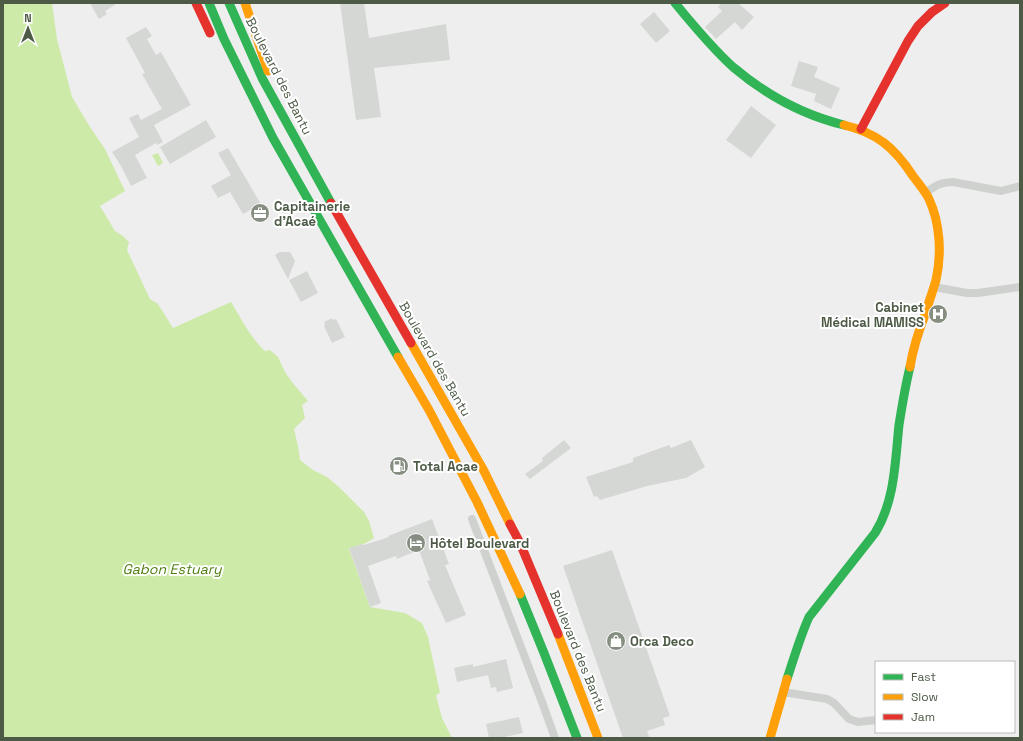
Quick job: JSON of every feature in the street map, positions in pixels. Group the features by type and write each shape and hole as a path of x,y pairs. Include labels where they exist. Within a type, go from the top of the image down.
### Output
{"main road":[{"path":"196,3 245,97 265,130 273,138"},
{"path":"209,3 238,68 273,138 429,410 477,502 522,599 577,738"},
{"name":"Boulevard des Bantu","path":"229,3 251,54 314,173 484,471 520,543 598,737"},
{"path":"245,3 281,112"},
{"path":"675,3 720,56 751,82 771,96 805,112 827,120 861,129 885,143 899,157 925,193 935,215 938,232 938,269 909,369 901,412 888,506 878,527 809,617 803,630 783,692 770,738"},
{"path":"861,129 908,41 918,26 932,12 945,3"}],"street":[{"path":"925,193 945,182 953,182 1001,191 1020,186"},
{"path":"934,287 967,293 978,293 1020,287"},
{"path":"472,519 555,738"},
{"path":"783,692 827,699 834,703 849,719 858,722 875,720"}],"water":[{"name":"Gabon Estuary","path":"3,3 52,3 57,39 72,97 105,149 125,191 100,206 115,231 129,242 127,250 150,299 158,304 173,328 231,302 260,347 265,351 270,350 278,357 285,372 308,401 302,405 305,418 294,429 300,460 313,470 327,477 339,487 364,512 369,521 374,538 366,543 349,549 370,607 405,613 422,623 428,637 440,693 436,695 442,718 452,738 3,738"},
{"path":"158,153 163,163 158,166 152,155"}],"building":[{"path":"90,3 118,3 105,11 107,14 99,19"},
{"path":"340,3 364,3 369,38 446,24 450,60 374,68 381,117 356,120"},
{"path":"722,3 738,3 754,17 742,30 735,22 716,39 705,27 722,11 718,7"},
{"path":"654,12 670,31 656,43 640,24"},
{"path":"146,27 152,36 147,39 156,55 161,52 191,105 154,125 163,142 157,145 156,143 135,155 147,178 131,186 112,152 139,137 129,118 138,114 141,120 162,109 142,74 145,73 126,38"},
{"path":"799,61 818,67 814,77 840,88 831,109 814,101 816,94 791,86"},
{"path":"751,106 776,125 751,158 726,140"},
{"path":"206,120 216,137 170,164 160,147"},
{"path":"228,148 269,218 260,223 252,209 243,214 230,192 218,198 211,186 231,175 218,153"},
{"path":"280,252 290,252 295,261 288,279 275,255"},
{"path":"307,271 318,293 301,302 289,280"},
{"path":"332,318 333,320 336,319 345,337 332,343 324,326 324,322"},
{"path":"564,440 571,448 530,479 525,474 543,461 542,458"},
{"path":"691,440 705,467 686,478 647,486 600,500 597,496 594,497 586,477 633,462 633,458 669,445 671,448"},
{"path":"432,519 449,564 445,565 466,615 446,623 427,581 430,580 419,550 397,559 396,556 368,566 381,603 370,607 349,548 389,537 388,536"},
{"name":"Orca Deco","path":"612,550 670,716 663,718 665,725 647,731 650,738 623,738 563,566"},
{"path":"506,659 513,688 497,692 496,687 491,688 488,675 457,682 454,668 473,664 473,667"},
{"path":"519,717 523,733 500,738 489,738 486,724"}],"traffic: fast":[{"path":"209,3 224,39 273,138 398,357"},
{"path":"229,3 262,78 331,203"},
{"path":"675,3 718,52 745,77 771,95 799,109 814,116 844,125"},
{"path":"787,679 809,617 875,533 882,521 887,508 893,481 899,425 910,367"},
{"path":"520,594 577,738"}],"traffic: slow":[{"path":"245,3 268,71"},
{"path":"844,125 866,132 892,149 926,193 936,218 939,238 938,270 935,284 916,339 910,367"},
{"path":"411,343 484,471 510,524"},
{"path":"398,357 429,410 477,502 520,594"},
{"path":"558,634 598,738"},
{"path":"770,738 787,679"}],"traffic: jam":[{"path":"196,3 210,33"},
{"path":"861,129 908,41 918,26 932,12 945,3"},
{"path":"331,203 411,343"},
{"path":"510,524 520,543 558,634"}],"place":[{"name":"Capitainerie d'Acaé","path":"260,213"},
{"name":"Cabinet Médical MAMISS","path":"938,314"},
{"name":"Total Acae","path":"399,466"},
{"name":"Hôtel Boulevard","path":"416,543"},
{"name":"Orca Deco","path":"616,641"}]}
